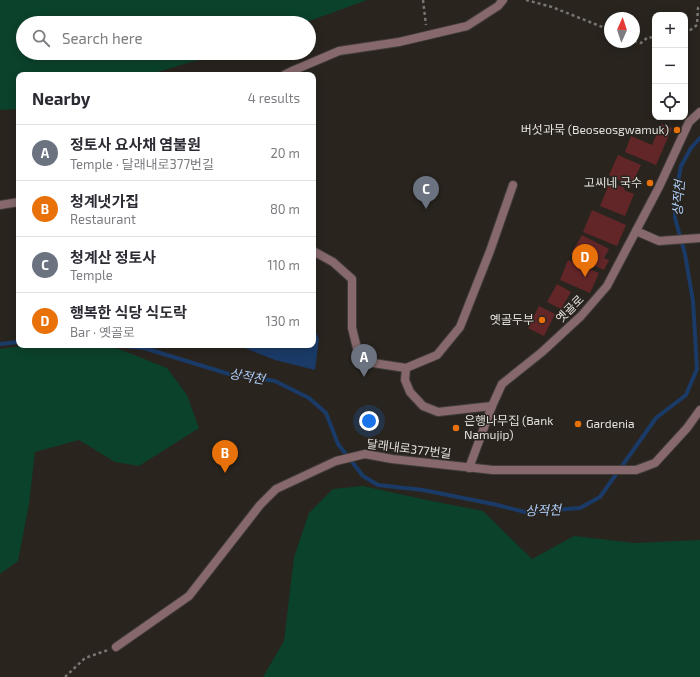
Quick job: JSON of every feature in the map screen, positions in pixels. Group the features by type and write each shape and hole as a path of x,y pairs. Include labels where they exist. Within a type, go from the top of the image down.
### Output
{"street":[{"path":"290,72 339,51 399,42 467,26 498,6 503,0"},
{"name":"옛골로","path":"469,468 492,406 502,384 542,352 576,321 607,286 659,187 689,122 700,112"},
{"path":"316,253 333,262 352,279 352,328 358,352 374,363 406,368 437,355 460,327 490,251 513,185"},
{"path":"0,205 16,202"},
{"path":"636,231 659,241 698,238"},
{"path":"406,368 405,380 410,392 423,406 438,412 492,406"},
{"name":"달래내로377번길","path":"116,647 189,596 260,506 276,489 336,461 365,454 392,459 469,468 501,470 636,470 655,463 687,428 700,410"}],"path":[{"path":"423,0 427,35"},
{"path":"526,0 552,7 604,28"},
{"path":"688,32 697,25 698,8 700,5"},
{"path":"640,43 648,37 652,38"},
{"path":"65,677 85,658 116,647"}],"green space":[{"path":"0,0 367,0 316,19 316,16 16,16 16,60 198,60 157,72 16,72 16,109 0,110"},
{"path":"16,347 16,348 113,348 119,349 167,368 187,395 199,428 139,466 115,462 79,440 35,452 29,504 18,561 0,574 0,349"},
{"path":"363,486 483,511 532,559 574,536 635,543 700,540 700,677 263,677 284,641 294,557 309,513 333,489"}],"water":[{"path":"316,332 319,339 315,370 275,360 245,348 316,348"}],"building":[{"path":"661,124 672,128 656,165 625,152 631,136 652,145"},
{"path":"618,155 641,165 631,186 609,175"},
{"path":"610,182 625,188 624,190 634,194 625,216 600,206"},
{"path":"592,210 626,225 617,246 583,232"},
{"path":"582,235 609,249 604,258 609,260 604,270 571,254"},
{"path":"568,260 599,273 590,293 560,280"},
{"path":"557,284 571,292 561,309 547,302"},
{"path":"539,306 555,314 544,336 528,328"}],"waterway":[{"name":"상적천","path":"144,348 229,374 275,381 309,398 326,413 338,444 363,476 378,485 423,490 525,512 580,508 600,497 656,418 686,395 697,369 693,301 685,254 675,218 676,191 681,166 691,148 700,138"},
{"name":"상적천","path":"0,344 16,342"}],"place":[{"name":"버섯과묵 (Beoseosgwamuk)","path":"677,130"},
{"name":"고씨네 국수","path":"650,183"},
{"name":"청계산 정토사","path":"426,209"},
{"name":"행복한 식당 식도락","path":"585,277"},
{"name":"옛골두부","path":"542,320"},
{"name":"정토사 요사채 염불원","path":"364,377"},
{"name":"Gardenia","path":"578,424"},
{"name":"은행나무집 (Bank Namujip)","path":"456,428"},
{"name":"청계냇가집","path":"225,473"}]}
